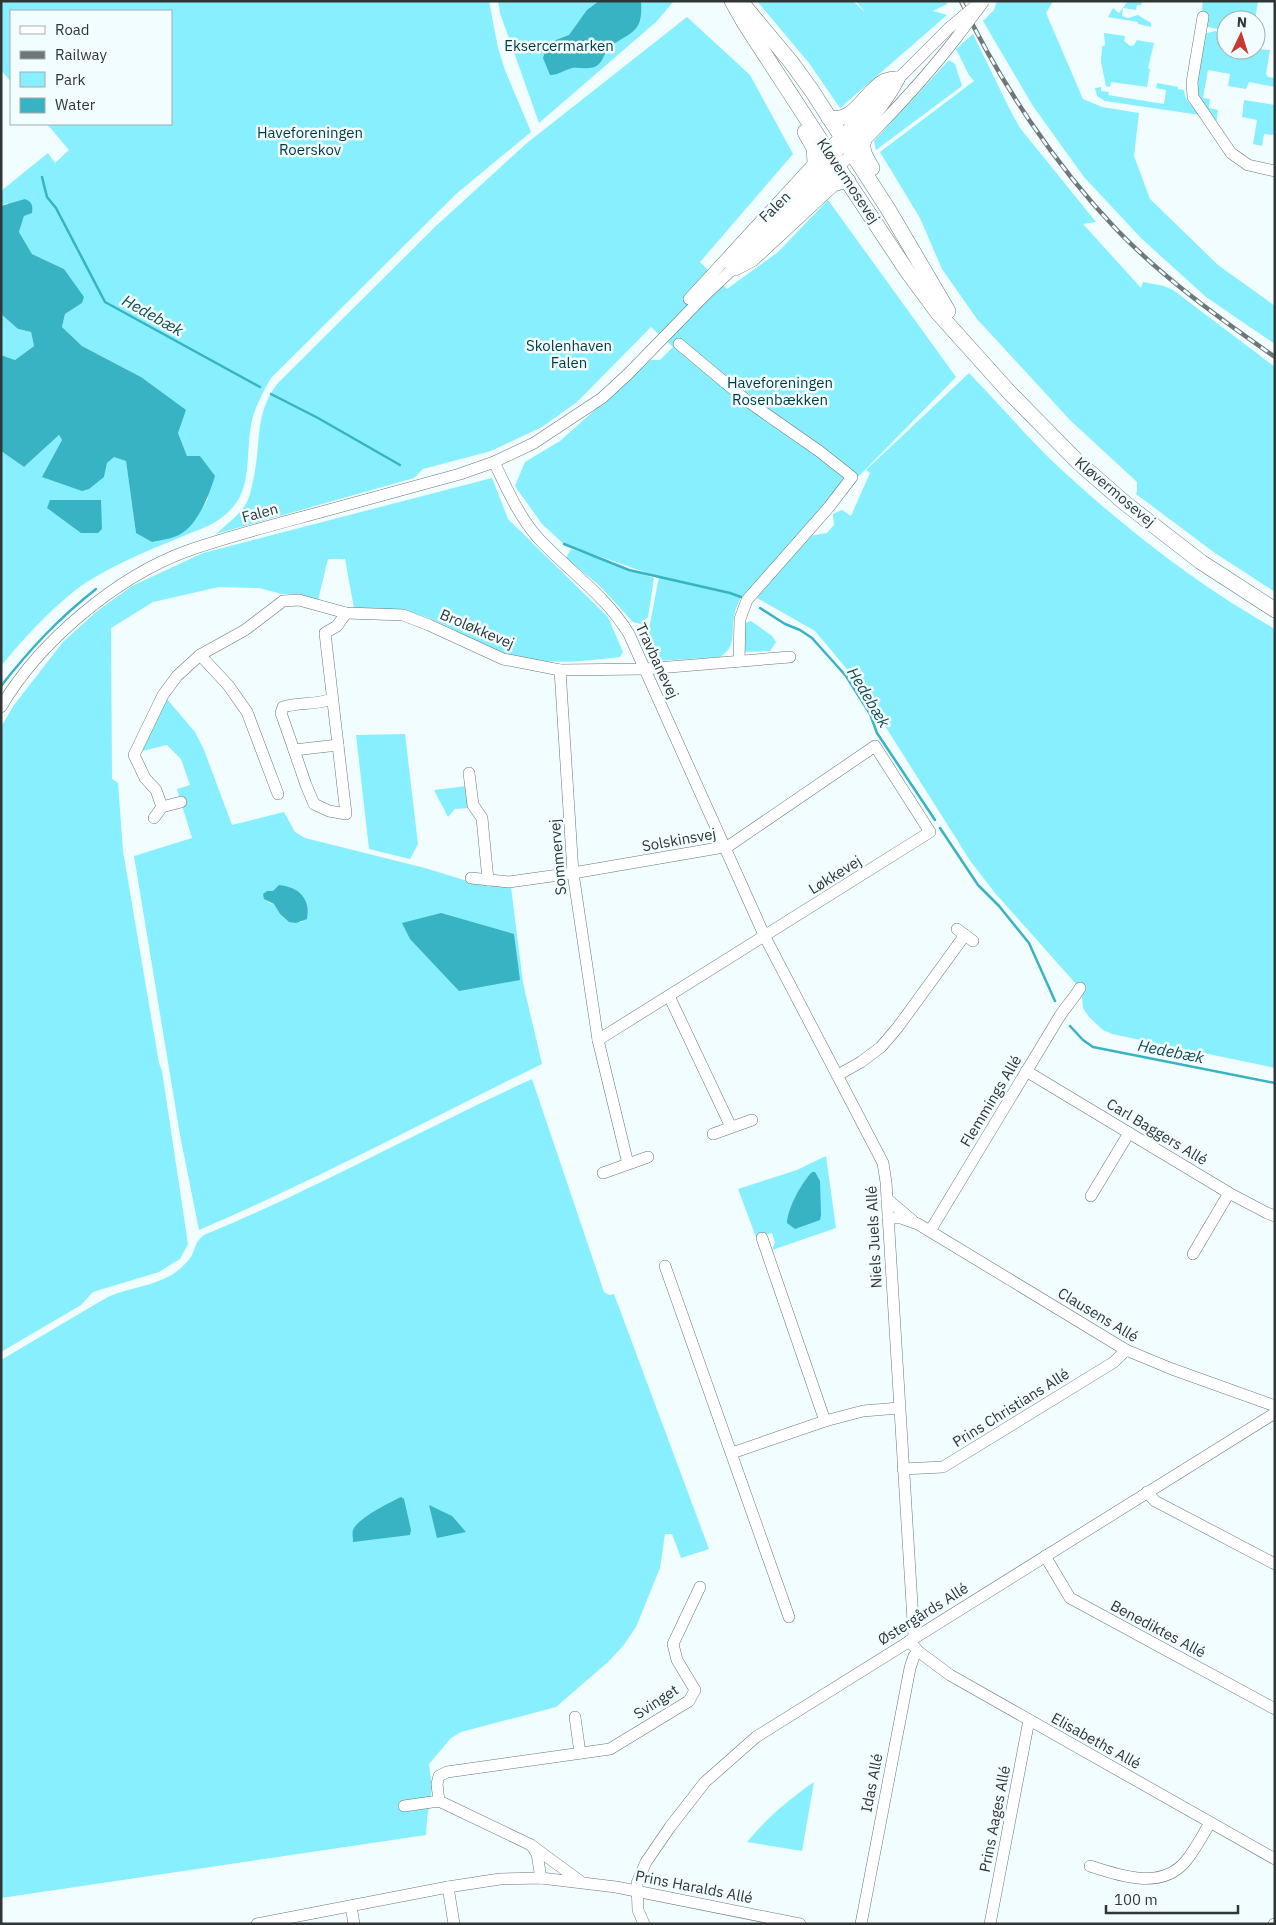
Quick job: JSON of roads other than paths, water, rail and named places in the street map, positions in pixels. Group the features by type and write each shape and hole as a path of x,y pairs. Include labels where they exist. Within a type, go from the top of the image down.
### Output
{"main road":[{"name":"Kløvermosevej","path":"732,1 771,64 839,151 888,209 926,276 974,352"},
{"name":"Kløvermosevej","path":"740,1 791,62 830,118 848,181 907,271 938,313 1009,392 1072,456 1126,504 1201,562 1275,610"},
{"path":"771,64 775,84 814,148 815,162"},
{"path":"830,118 837,120 846,117 884,81 896,79"},
{"path":"734,268 748,246 858,133 888,97 896,79"},
{"path":"864,140 862,144 864,154 918,247 926,276"},
{"path":"734,268 752,259 833,184 848,181"}],"street":[{"name":"Falen","path":"896,79 949,28 983,1"},
{"name":"Falen","path":"571,418 624,370 815,162 864,140 914,88 957,37 983,1"},
{"path":"1203,17 1192,82 1193,97 1231,153 1248,165 1275,171"},
{"name":"Falen","path":"1,707 25,672 81,614 112,591 150,569 186,552 245,533 460,474 494,462 534,443 602,398 734,268"},
{"path":"679,344 746,400 819,451 852,477 747,600 740,619 739,661"},
{"name":"Travbanevej","path":"494,462 514,504 539,538 619,617 645,669 724,847"},
{"name":"Broløkkevej","path":"162,808 156,790 145,778 134,755 163,695 177,676 200,655 245,630 282,601 299,600 346,613 403,615 503,659 560,670 645,669 790,657"},
{"path":"332,699 321,703 283,707 281,713 314,804 329,811 346,814 325,633 337,626 346,613"},
{"path":"200,655 228,685 247,712 278,794"},
{"name":"Sommervej","path":"560,670 573,873 598,1040"},
{"path":"294,750 338,745"},
{"name":"Solskinsvej","path":"471,878 509,882 724,847 730,845 875,746"},
{"name":"Løkkevej","path":"598,1040 930,832 875,746"},
{"path":"469,773 473,805 482,818 488,880"},
{"path":"154,818 162,808 181,802"},
{"name":"Niels Juels Allé","path":"724,847 765,937 883,1163 887,1199 903,1469 911,1639"},
{"path":"838,1075 861,1062 881,1047 898,1027 965,935"},
{"name":"Flemmings Allé","path":"930,1231 1067,1004 1073,1001 1080,988"},
{"path":"669,996 731,1127"},
{"path":"598,1040 628,1164"},
{"name":"Carl Baggers Allé","path":"1026,1071 1229,1193 1275,1216"},
{"path":"712,1134 752,1120"},
{"path":"1091,1196 1129,1133"},
{"path":"603,1173 648,1157"},
{"path":"1193,1254 1229,1193"},
{"name":"Clausens Allé","path":"887,1199 918,1224 1126,1350 1172,1369 1275,1406"},
{"name":"Clausens Allé","path":"888,1218 900,1218 918,1224"},
{"path":"762,1238 826,1421"},
{"path":"665,1266 789,1617"},
{"name":"Prins Christians Allé","path":"903,1469 943,1467 1114,1362 1126,1350"},
{"path":"732,1453 826,1421 863,1411 899,1408"},
{"name":"Østergårds Allé","path":"644,1924 638,1910 637,1883 646,1862 670,1826 705,1782 756,1737 1275,1413"},
{"path":"1148,1492 1154,1502 1275,1564"},
{"name":"Benediktes Allé","path":"1045,1556 1070,1598 1275,1709"},
{"name":"Svinget","path":"439,1801 437,1784 439,1776 447,1772 610,1749 689,1701 694,1690 676,1660 673,1644 700,1587"},
{"name":"Elisabeths Allé","path":"911,1639 919,1652 950,1675 1275,1859"},
{"name":"Idas Allé","path":"861,1924 910,1668 914,1656 919,1652"},
{"path":"575,1717 580,1753"},
{"name":"Prins Aages Allé","path":"990,1924 1029,1720"},
{"path":"404,1806 439,1801"},
{"name":"Prins Haralds Allé","path":"439,1801 531,1845 582,1882"},
{"path":"1090,1866 1116,1875 1146,1879 1162,1877 1176,1870 1185,1862 1210,1822"},
{"path":"531,1845 537,1854 541,1878"},
{"name":"Prins Haralds Allé","path":"257,1924 448,1887 506,1879 541,1878 638,1891 800,1924"},
{"path":"448,1887 454,1924"},
{"path":"351,1906 354,1924"}],"water":[{"path":"599,1 641,1 640,19 636,29 612,45 601,62 596,66 572,68 550,75 543,58 546,49 556,40 569,35 587,10"},
{"path":"25,199 32,204 32,213 24,216 19,232 32,254 64,269 84,297 82,303 65,314 62,327 82,346 141,377 186,410 178,433 187,456 200,456 215,476 197,517 179,535 152,542 136,533 126,461 114,457 107,463 104,477 89,489 82,491 42,477 62,440 59,435 24,467 1,451 1,355 15,360 34,346 31,332 18,329 1,314 1,206"},
{"path":"50,500 101,500 102,529 98,533 81,533 47,508"},
{"path":"279,885 292,888 302,895 307,906 307,919 296,923 289,922 280,914 274,904 264,899 263,894 267,891 273,891"},
{"path":"441,913 514,934 520,980 459,991 410,939 402,923"},
{"path":"812,1172 815,1172 820,1181 820,1220 795,1229 787,1223 792,1203"},
{"path":"401,1497 404,1499 411,1530 410,1535 353,1542 353,1530 356,1525 374,1511"},
{"path":"429,1505 452,1516 466,1532 437,1538"}],"waterway":[{"name":"Hedebæk","path":"42,177 47,197 56,208 105,302 260,387"},
{"name":"Hedebæk","path":"271,394 318,418 400,465"},
{"name":"Hedebæk","path":"564,544 629,570 741,597"},
{"path":"1,686 46,634 69,611 96,589"},
{"name":"Hedebæk","path":"760,608 812,638 846,676 870,714 877,733 935,820"},
{"name":"Hedebæk","path":"940,828 978,885 999,906 1029,943 1055,1001"},
{"name":"Hedebæk","path":"1070,1026 1083,1040 1093,1047 1275,1083"}],"railway":[{"path":"961,1 993,61 1030,121 1071,178 1093,204 1134,247 1172,281 1275,357"}],"park label":[{"name":"Eksercermarken","path":"559,46"},
{"name":"Haveforeningen Roerskov","path":"310,142"},
{"name":"Skolenhaven Falen","path":"569,354"},
{"name":"Haveforeningen Rosenbækken","path":"780,392"}]}
